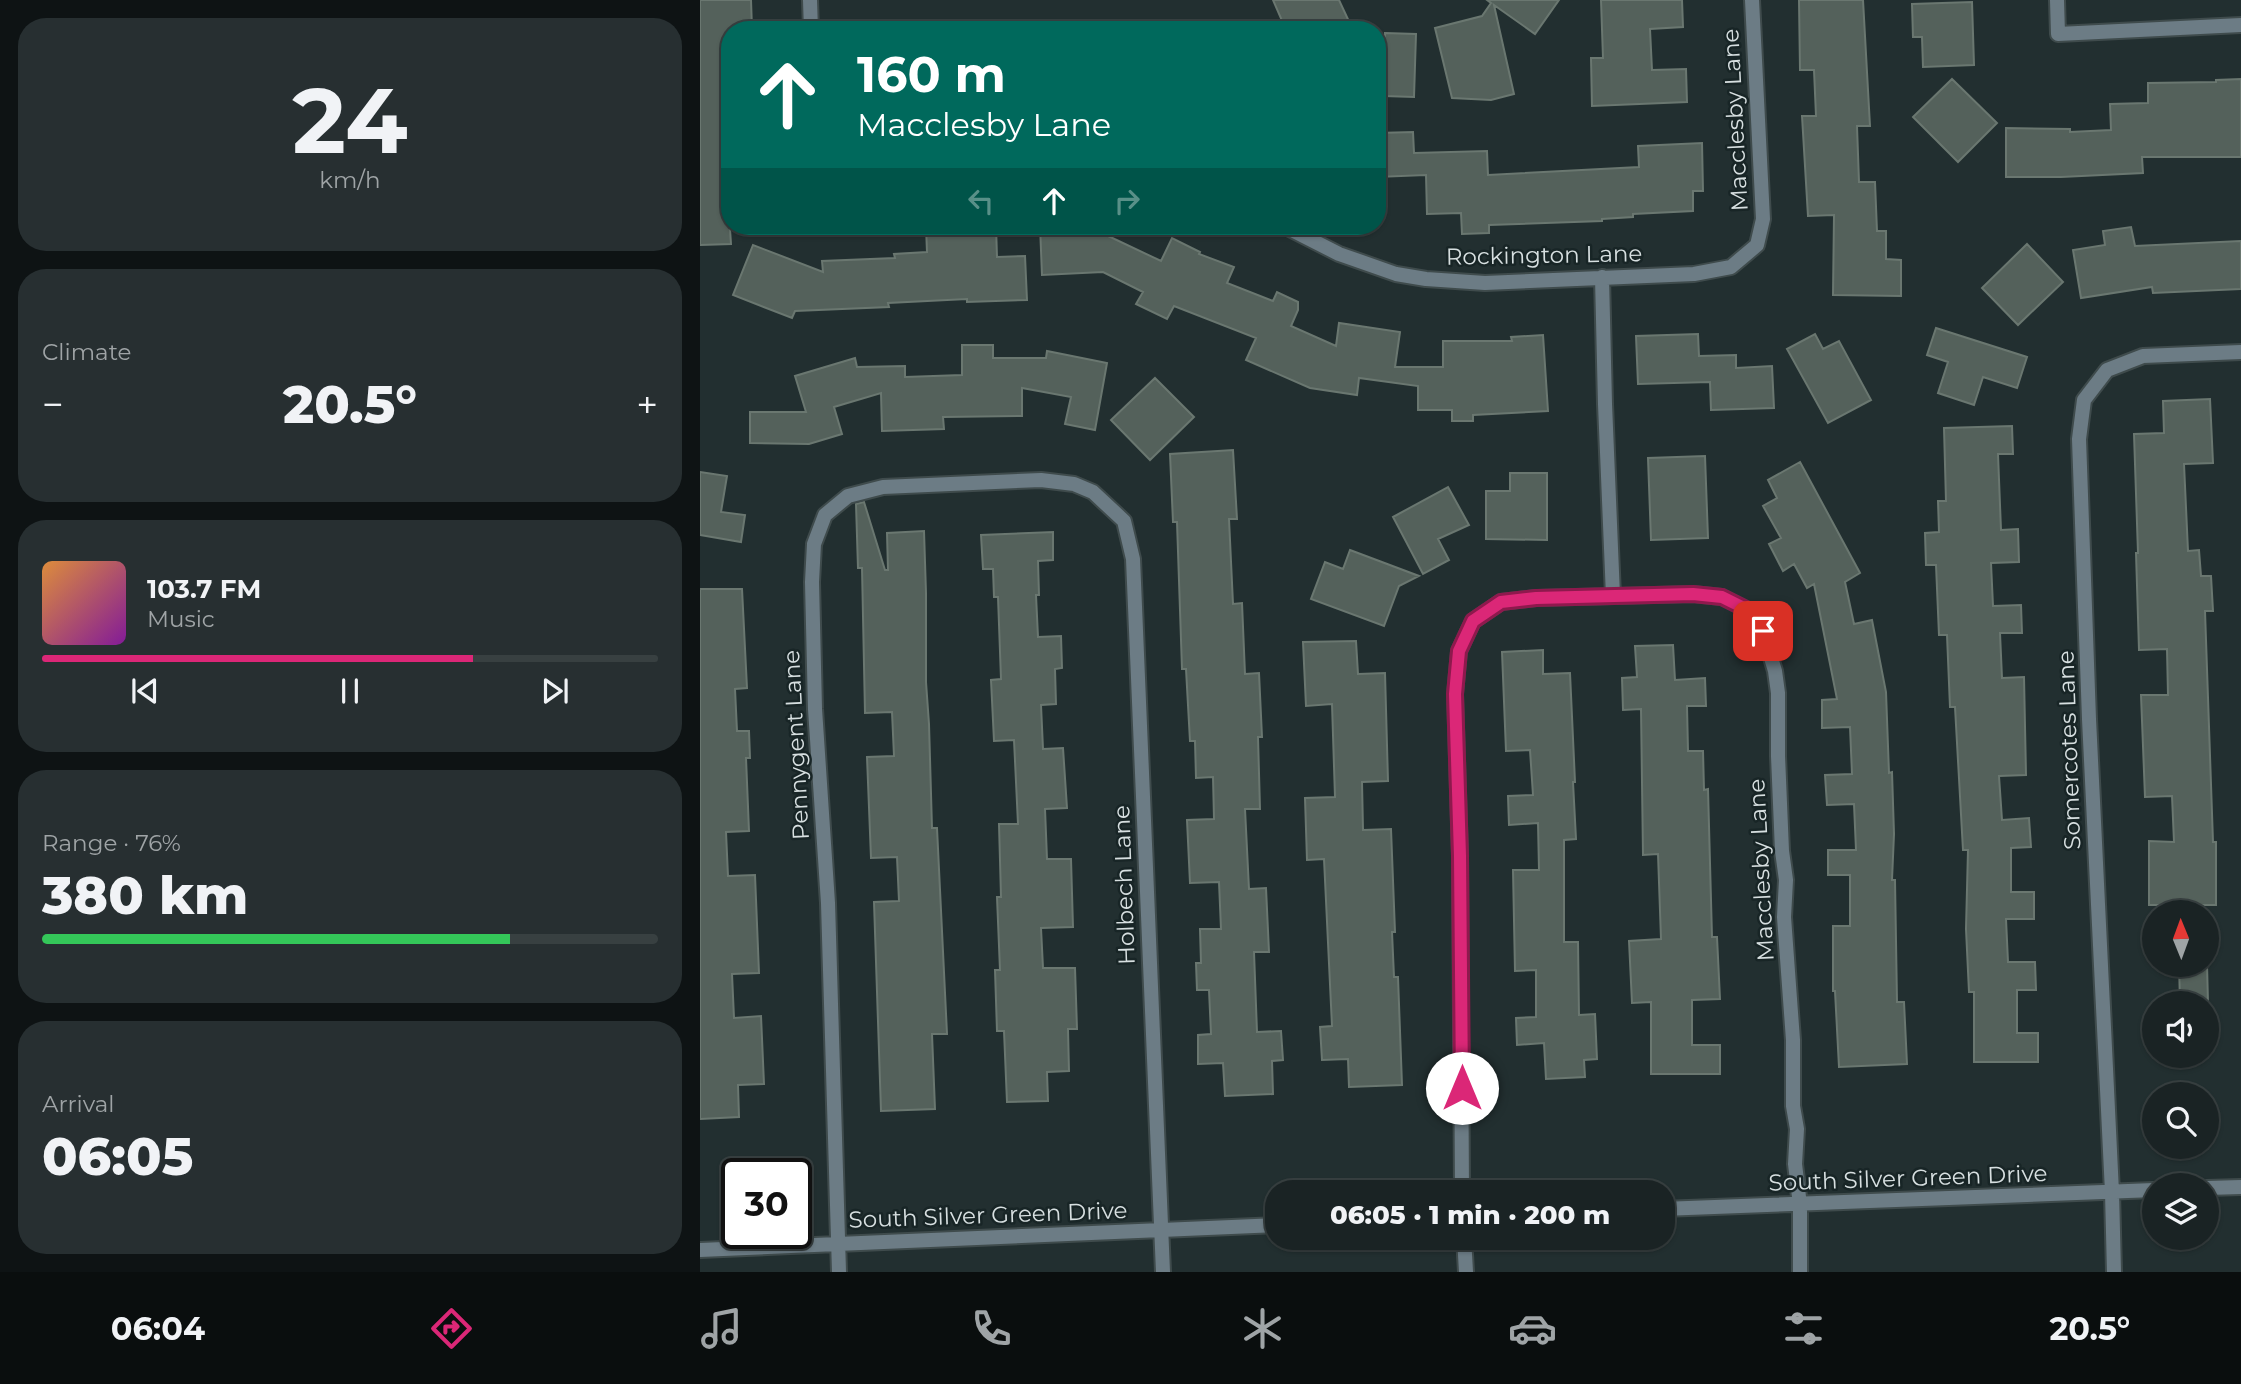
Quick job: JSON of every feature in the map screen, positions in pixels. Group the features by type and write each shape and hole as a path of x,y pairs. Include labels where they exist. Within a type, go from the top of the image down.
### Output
{"street":[{"path":"810,0 811,21"},
{"name":"Macclesby Lane","path":"1731,267 1757,245 1763,219 1752,0"},
{"path":"2057,0 2058,34 2241,25"},
{"name":"Rockington Lane","path":"1302,235 1367,265 1426,279 1485,283 1694,274 1731,267"},
{"path":"1602,277 1613,596"},
{"name":"Somercotes Lane","path":"2114,1272 2079,439 2084,400 2107,370 2143,356 2241,352"},
{"name":"Pennygent Lane","path":"839,1272 828,903 811,582 814,544 825,514 849,496 883,487 1041,480 1074,484 1093,492 1107,505"},
{"name":"Holbech Lane","path":"1107,505 1124,521 1133,559 1163,1272"},
{"name":"Macclesby Lane","path":"1462,1180 1460,856 1455,694 1459,651 1473,621 1501,602 1536,598 1693,594 1722,597 1746,609 1763,631 1775,671 1778,693 1782,851 1786,880 1784,917 1793,1027 1793,1106 1797,1129 1795,1164 1800,1205 1800,1272"},
{"path":"2219,1188 2241,1187"},
{"name":"South Silver Green Drive","path":"1675,1209 2142,1191"},
{"name":"South Silver Green Drive","path":"700,1250 1265,1226"},
{"path":"1465,1250 1466,1272"}],"building":[{"path":"700,0 751,0 752,21 721,21 721,235 730,235 731,244 700,245"},
{"path":"1273,0 1339,0 1349,21 1282,21"},
{"path":"1487,0 1559,0 1535,34 1494,5 1514,94 1491,100 1452,98 1435,28 1482,16 1491,3"},
{"path":"1601,0 1682,0 1683,27 1650,29 1652,70 1686,69 1687,102 1592,106 1591,58 1603,58"},
{"path":"1799,0 1863,0 1870,126 1857,126 1859,182 1875,182 1877,231 1886,231 1886,259 1901,260 1901,296 1833,295 1834,215 1808,216 1802,116 1816,116 1814,70 1800,70"},
{"path":"1972,2 1974,65 1923,67 1922,37 1913,37 1912,4"},
{"path":"1386,33 1416,34 1414,97 1386,96"},
{"path":"1952,79 1997,123 1958,162 1913,117"},
{"path":"2241,79 2241,157 2142,157 2143,173 2006,177 2006,128 2070,129 2070,132 2111,130 2110,104 2148,103 2148,83"},
{"path":"1413,132 1414,153 1487,151 1488,175 1639,167 1638,146 1702,143 1703,191 1693,191 1693,211 1633,214 1633,217 1602,221 1489,225 1489,233 1462,234 1461,213 1427,214 1426,175 1386,177 1386,133"},
{"path":"2131,227 2135,246 2241,241 2241,289 2153,293 2152,287 2081,298 2073,250 2105,245 2103,231"},
{"path":"926,235 996,235 997,257 1025,256 1027,300 967,302 967,299 888,303 889,307 795,311 792,318 733,295 753,245 823,272 822,261 895,258 894,254 927,252"},
{"path":"1040,235 1106,235 1161,261 1172,238 1200,252 1199,254 1234,267 1227,283 1273,301 1277,292 1298,302 1298,310 1291,326 1336,346 1339,323 1400,332 1395,367 1443,367 1443,341 1512,341 1511,337 1543,335 1548,411 1473,415 1473,421 1452,421 1452,410 1418,410 1418,386 1359,378 1357,395 1310,388 1246,360 1256,338 1174,306 1167,319 1136,304 1143,292 1103,272 1042,275"},
{"path":"2027,244 2063,282 2018,325 1982,288"},
{"path":"1936,328 2027,357 2017,388 1983,377 1974,405 1938,393 1948,362 1927,355"},
{"path":"1698,334 1699,356 1736,355 1736,368 1772,366 1774,408 1711,410 1710,382 1638,384 1636,336"},
{"path":"1815,334 1823,349 1839,341 1871,400 1828,423 1787,349"},
{"path":"962,345 993,345 993,358 1046,358 1047,351 1107,363 1095,430 1065,424 1071,397 1022,388 1022,416 943,417 944,429 882,431 881,393 834,407 842,434 809,444 750,443 750,412 806,412 795,376 855,358 857,367 905,366 905,377 962,375"},
{"path":"1155,378 1194,417 1150,460 1111,420"},
{"path":"2210,399 2213,463 2184,464 2188,551 2199,550 2201,576 2211,576 2213,611 2205,611 2213,842 2216,842 2216,900 2149,900 2149,841 2174,842 2172,796 2145,797 2141,695 2168,695 2167,649 2139,650 2134,434 2164,433 2163,401"},
{"path":"2012,426 2013,454 1998,454 2001,530 2018,529 2019,562 1991,563 1993,606 2021,605 2022,633 2000,633 2002,678 2024,677 2026,775 1999,776 2002,820 2029,818 2031,847 2011,848 2011,892 2034,892 2034,919 2006,919 2008,962 2035,962 2036,990 2017,990 2017,1033 2038,1033 2038,1062 1974,1062 1974,992 1969,992 1966,929 1968,850 1963,850 1955,707 1950,707 1947,635 1939,635 1936,565 1926,565 1925,533 1939,532 1938,501 1946,501 1944,428"},
{"path":"1233,450 1237,519 1229,519 1233,604 1242,603 1245,674 1259,673 1262,737 1258,737 1260,809 1245,809 1249,889 1266,888 1269,952 1254,952 1257,1032 1281,1031 1283,1060 1272,1061 1273,1094 1225,1096 1223,1063 1198,1064 1198,1035 1211,1034 1209,990 1197,990 1196,963 1201,963 1200,929 1221,929 1219,882 1190,883 1187,820 1214,819 1213,777 1196,778 1195,741 1190,741 1186,669 1182,669 1177,522 1173,522 1170,454"},
{"path":"1705,456 1708,538 1651,540 1648,458"},
{"path":"1800,462 1860,573 1845,582 1854,624 1872,620 1886,692 1889,773 1892,772 1892,880 1895,880 1897,1002 1904,1002 1907,1064 1839,1067 1833,991 1833,926 1850,926 1850,875 1828,875 1828,850 1856,850 1854,804 1827,805 1825,775 1852,774 1850,727 1822,728 1822,700 1837,699 1814,584 1807,588 1794,564 1783,571 1769,544 1781,538 1763,506 1777,498 1768,480"},
{"path":"700,472 727,476 721,512 745,515 741,542 700,535"},
{"path":"1510,473 1547,473 1547,540 1486,539 1486,491 1510,491"},
{"path":"1448,487 1469,525 1438,539 1449,560 1423,574 1393,517"},
{"path":"864,502 885,570 888,570 887,533 924,531 932,828 937,828 947,1034 932,1034 935,1109 881,1111 874,902 899,901 897,857 871,858 867,757 894,756 892,712 865,713 862,568 858,568 856,504"},
{"path":"1053,532 1053,560 1038,561 1038,637 1061,636 1062,668 1055,669 1056,704 1041,705 1043,749 1063,748 1067,808 1045,809 1047,859 1071,859 1073,927 1041,928 1043,968 1075,968 1077,1029 1068,1029 1069,1071 1047,1072 1048,1101 1007,1102 1004,1031 997,1031 995,970 1000,970 997,897 1001,897 999,824 1018,824 1014,740 994,741 991,680 1001,679 998,597 994,597 993,569 983,569 981,535"},
{"path":"1350,550 1419,576 1399,586 1384,626 1311,599 1325,562 1343,569"},
{"path":"700,589 742,589 747,688 735,689 737,731 749,731 750,758 746,758 749,831 726,832 728,876 755,875 759,973 732,974 734,1018 761,1016 764,1084 738,1085 739,1117 700,1119"},
{"path":"1356,641 1358,674 1385,673 1388,781 1362,782 1363,830 1391,829 1395,932 1392,932 1394,977 1398,977 1402,1085 1349,1087 1348,1059 1322,1060 1320,1027 1332,1026 1324,859 1307,860 1305,798 1335,797 1332,704 1306,706 1303,642"},
{"path":"1673,645 1675,680 1705,678 1706,706 1687,706 1688,751 1703,751 1704,790 1708,789 1712,937 1717,937 1720,999 1692,1000 1692,1045 1720,1045 1720,1074 1651,1074 1651,1002 1632,1003 1629,941 1661,939 1658,854 1643,855 1641,709 1623,710 1622,678 1637,677 1635,646"},
{"path":"1543,650 1543,674 1570,673 1576,839 1564,840 1564,942 1578,942 1579,1015 1595,1014 1597,1059 1584,1060 1585,1077 1546,1079 1544,1043 1517,1045 1516,1018 1536,1017 1536,970 1515,971 1513,870 1539,870 1538,823 1509,825 1508,796 1533,795 1530,750 1506,751 1502,652"},
{"path":"2179,977 2207,977 2208,991 2180,991"}],"route":[{"path":"1462,1088 1460,856 1455,694 1459,651 1473,621 1501,602 1536,598 1693,594 1722,597 1746,609 1763,631"}]}
